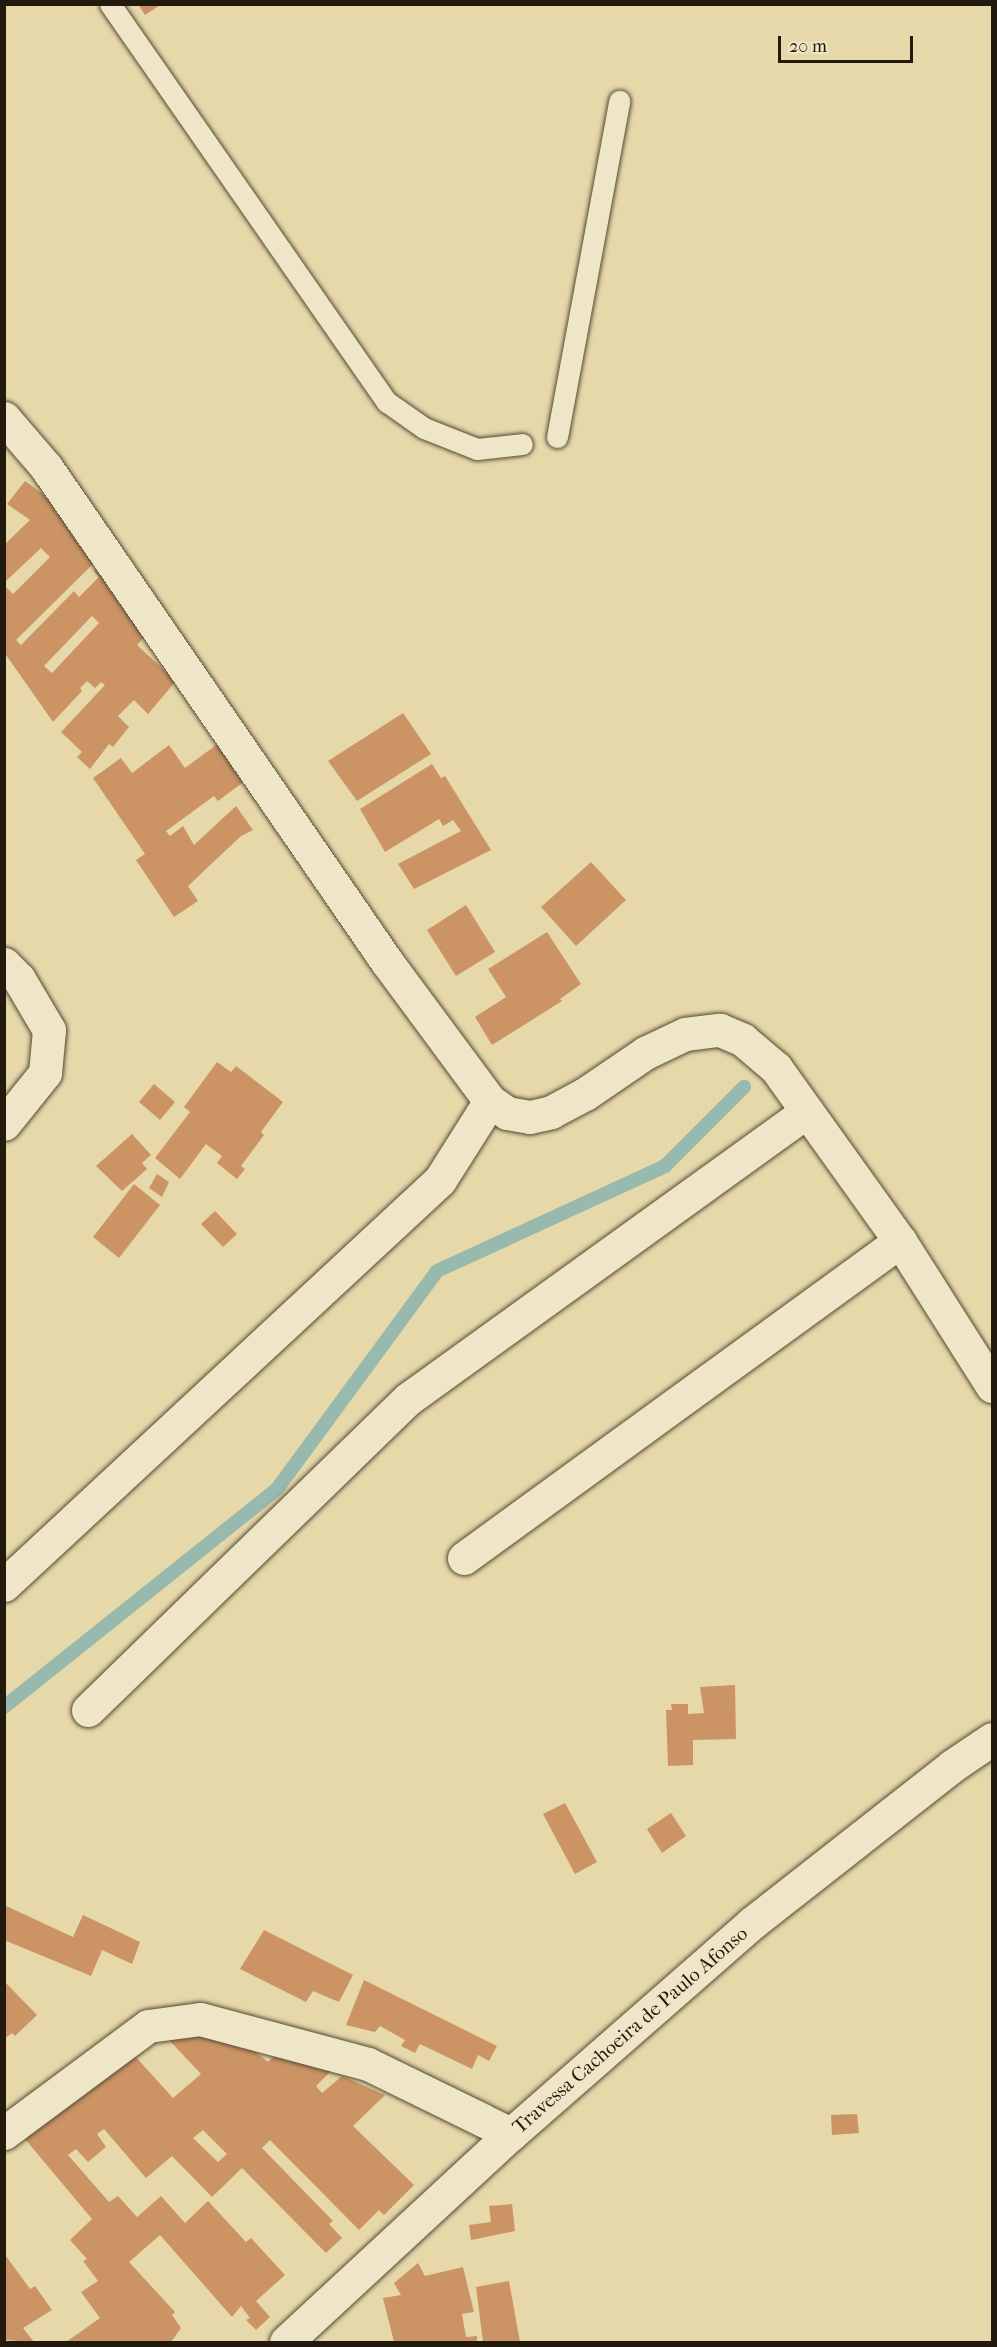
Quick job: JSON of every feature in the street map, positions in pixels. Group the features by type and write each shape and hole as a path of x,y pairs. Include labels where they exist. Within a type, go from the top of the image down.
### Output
{"street":[{"path":"4,418 46,467 387,962 490,1101 507,1113 530,1117 551,1112 645,1053 685,1034 720,1030 743,1040 776,1068 900,1240 993,1386"},
{"path":"4,964 19,979 49,1030 45,1073 4,1124"},
{"path":"4,1585 440,1180 490,1101"},
{"path":"88,1710 408,1399 806,1112"},
{"path":"464,1558 900,1240"},
{"name":"Travessa Cachoeira de Paulo Afonso","path":"286,2343 511,2134 752,1923 951,1766 993,1739"},
{"path":"4,2133 148,2026 200,2019 368,2064 511,2134"}],"lane":[{"path":"110,4 387,402 424,428 477,449 522,444"},
{"path":"557,437 619,101"}],"building":[{"path":"138,4 162,4 145,15"},
{"path":"25,481 50,499 96,561 16,640 21,645 74,591 79,597 99,577 94,571 99,566 148,633 137,645 176,681 148,714 134,700 118,716 129,727 113,747 109,744 90,769 77,757 82,752 61,732 105,685 101,682 95,688 87,681 80,688 82,691 53,722 4,652 4,585 13,594 50,557 41,548 4,583 4,545 30,520 7,504","holes":["92,616 99,623 52,673 44,666"]},
{"path":"403,713 431,754 357,801 328,761"},
{"path":"227,737 253,775 218,801 214,796 166,831 170,836 183,826 194,845 236,806 253,830 241,836 188,886 198,901 174,917 136,860 145,854 93,778 121,758 132,773 169,745 185,768"},
{"path":"432,764 441,778 445,776 491,850 414,889 398,864 461,831 453,820 443,826 439,819 385,852 360,809"},
{"path":"591,862 626,900 576,946 541,907"},
{"path":"466,905 495,952 456,976 427,930"},
{"path":"547,932 581,984 560,999 562,1001 492,1045 475,1017 506,997 488,969"},
{"path":"217,1062 231,1072 236,1066 283,1102 261,1132 264,1135 241,1166 245,1169 237,1179 217,1163 222,1156 206,1144 180,1179 155,1158 190,1112 184,1107"},
{"path":"154,1084 175,1102 160,1120 139,1102"},
{"path":"132,1134 151,1155 142,1163 147,1169 122,1191 96,1166"},
{"path":"157,1174 169,1182 162,1197 149,1188"},
{"path":"134,1184 160,1205 119,1258 93,1237"},
{"path":"215,1211 237,1234 223,1247 201,1224"},
{"path":"735,1685 736,1739 693,1740 693,1765 668,1766 666,1710 672,1710 671,1704 688,1704 688,1714 704,1713 700,1687"},
{"path":"565,1803 597,1862 575,1874 543,1814"},
{"path":"671,1813 686,1836 662,1853 647,1829"},
{"path":"4,1905 73,1937 83,1915 140,1942 132,1964 102,1950 91,1976 4,1940"},
{"path":"264,1930 353,1975 339,2002 313,1991 306,2002 240,1969"},
{"path":"364,1980 497,2046 489,2061 478,2055 472,2069 420,2044 415,2053 401,2046 405,2040 380,2026 375,2032 346,2025"},
{"path":"4,1981 37,2015 15,2036 12,2033 4,2039"},
{"path":"184,2030 244,2043 268,2062 278,2052 331,2071 316,2086 322,2093 342,2076 385,2095 353,2126 414,2185 384,2215 379,2210 359,2230 270,2140 262,2148 333,2221 329,2224 342,2238 326,2253 242,2168 212,2197 172,2156 146,2178 104,2129 97,2134 106,2147 88,2162 76,2149 68,2155 109,2202 118,2196 137,2217 161,2196 185,2223 208,2201 246,2242 251,2238 285,2275 256,2301 270,2317 256,2330 246,2320 250,2318 241,2306 232,2317 160,2235 129,2262 175,2312 172,2315 181,2328 171,2342 66,2342 100,2318 81,2292 98,2281 83,2261 87,2259 70,2240 92,2219 25,2139 134,2055 173,2098 201,2074 169,2040","holes":["203,2130 227,2154 218,2162 193,2138"]},
{"path":"857,2114 859,2133 832,2135 831,2115"},
{"path":"512,2204 515,2231 471,2240 469,2225 491,2222 489,2206"},
{"path":"6,2256 30,2289 35,2286 52,2310 23,2328 34,2342 4,2340"},
{"path":"418,2263 425,2276 463,2267 474,2312 462,2314 466,2337 477,2336 477,2342 394,2342 383,2298 401,2295 394,2283"},
{"path":"509,2281 520,2342 483,2342 476,2287"}],"waterway":[{"path":"4,1707 277,1489 437,1271 665,1166 744,1087"}]}
